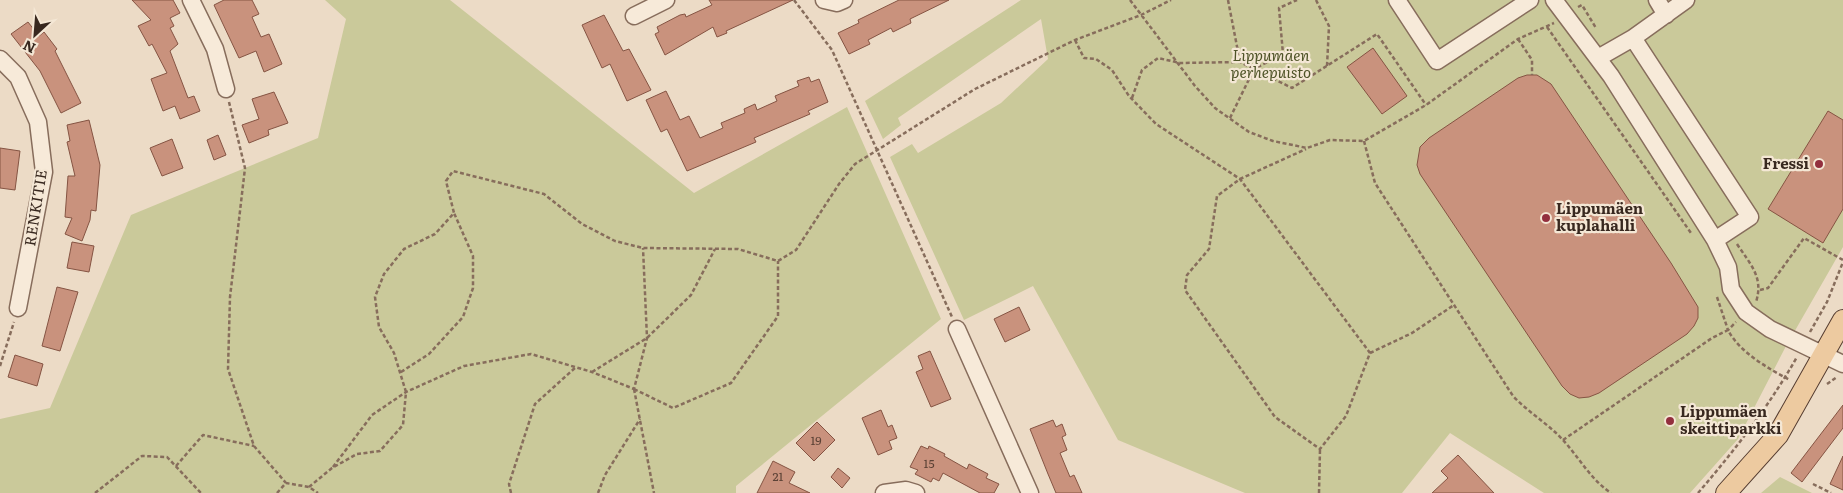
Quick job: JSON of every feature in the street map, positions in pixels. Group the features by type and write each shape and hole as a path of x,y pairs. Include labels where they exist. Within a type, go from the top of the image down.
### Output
{"main road":[{"path":"1726,493 1778,436 1843,320"}],"street":[{"path":"191,0 215,49 226,88"},
{"path":"634,16 666,0"},
{"path":"824,0 838,3 844,0"},
{"path":"1397,0 1437,61 1530,0"},
{"path":"1554,0 1598,58 1715,240 1728,268 1732,289 1746,312 1770,330 1824,355 1842,370"},
{"path":"1657,0 1666,15"},
{"path":"1598,58 1633,38 1686,0"},
{"path":"1633,38 1750,217 1715,240"},
{"name":"RENKITIE","path":"0,59 18,77 38,122 44,172 17,313"},
{"path":"957,329 1030,493"},
{"path":"884,493 906,490 916,493"}],"path":[{"path":"794,0 832,50 876,153 957,329"},
{"path":"1130,0 1180,63 1195,86 1215,108 1250,132 1273,141 1307,148"},
{"path":"400,373 429,354 463,317 473,288 473,256 454,213 446,181 454,171 544,194 582,224 615,241 643,248 738,249 778,261 796,250 839,184 855,164 876,153 975,89 1075,40 1171,0"},
{"path":"1228,0 1240,62"},
{"path":"1230,118 1254,69 1283,54 1280,8 1297,0"},
{"path":"1316,0 1330,26 1327,66"},
{"path":"1578,0 1582,5"},
{"path":"1320,449 1276,417 1185,290 1188,275 1209,249 1217,196 1240,180 1307,148 1330,140 1364,141 1426,105 1518,39 1547,27 1696,240"},
{"path":"1132,99 1142,70 1158,58 1180,63 1240,62 1292,88 1377,34 1426,105"},
{"path":"1518,39 1532,60 1532,75"},
{"path":"1075,40 1084,58 1096,59 1112,70 1132,99 1156,124 1240,180 1370,354"},
{"path":"226,88 245,168 230,297 228,369 254,446 286,483 309,487 318,493"},
{"path":"1364,141 1376,183 1513,396 1528,412 1563,440 1599,485 1611,493"},
{"path":"309,487 332,468 357,454 380,451 403,425 406,392 394,353 379,327 375,297 384,274 404,249 435,234 454,213"},
{"path":"1698,493 1735,451 1785,378 1827,302 1843,261 1804,238 1768,288 1760,290"},
{"path":"643,248 647,338 634,389 654,493"},
{"path":"592,372 647,338 691,295 714,249"},
{"path":"332,468 372,415 406,392 464,366 531,354 592,372 634,389 673,408 731,383 778,316 778,261"},
{"path":"1319,493 1320,449 1346,416 1370,354 1412,333 1454,304"},
{"path":"0,366 17,313"},
{"path":"1563,440 1712,338 1728,330 1736,343 1785,378"},
{"path":"511,493 509,484 535,404 576,368"},
{"path":"1824,388 1842,370"},
{"path":"598,493 604,475 640,419"},
{"path":"176,467 203,435 254,446"},
{"path":"95,493 142,456 166,457 201,493"},
{"path":"277,493 286,483"},
{"path":"1813,484 1831,493"}],"green space":[{"path":"325,0 450,0 694,193 847,107 941,319 736,486 736,493 0,493 0,419 50,408 131,215 318,138 346,19"},
{"name":"Lippumäen perhepuisto","path":"1021,0 1843,0 1843,247 1785,348 1738,439 1690,493 1544,493 1450,433 1402,493 1245,493 1118,440 1033,286 964,320 890,157 912,144 918,153 1001,103 1048,59 1041,19 898,118 901,125 883,139 865,101"},
{"path":"1780,477 1812,493 1761,493"}],"building":[{"path":"132,0 173,0 180,13 170,18 174,26 170,28 178,44 170,51 188,98 194,96 200,111 180,119 175,106 163,111 151,79 167,73 152,44 149,46 138,26 151,20"},
{"path":"224,0 252,0 259,14 252,17 261,37 269,34 282,64 264,72 256,51 239,58 214,5"},
{"path":"709,0 793,0 717,37 713,27 665,55 655,34 659,32 657,27 680,15 685,14 686,17 712,5"},
{"path":"899,0 949,0 910,19 911,23 893,32 891,28 868,40 870,44 849,54 838,33 859,23 858,20"},
{"path":"604,15 623,51 629,49 651,90 627,101 610,64 602,68 582,25"},
{"path":"28,22 39,36 44,32 57,49 55,51 81,103 61,113 40,71 11,34"},
{"path":"1373,48 1407,96 1382,114 1347,67"},
{"name":"Lippumäen kuplahalli","path":"1527,75 1537,75 1551,84 1671,263 1698,307 1698,318 1687,334 1599,393 1589,397 1579,398 1570,394 1562,386 1420,174 1417,165 1420,147 1429,138 1518,78"},
{"path":"809,77 811,82 819,79 828,102 808,111 810,114 754,138 756,142 687,171 667,129 661,132 646,100 666,91 680,120 689,116 700,138 723,128 721,123 745,113 744,109 755,104 757,110 777,101 775,96 799,86 797,81"},
{"path":"274,92 288,123 268,130 269,135 249,143 242,125 259,119 252,99"},
{"name":"Fressi","path":"1828,111 1843,120 1843,209 1823,243 1768,209"},
{"path":"89,120 100,165 96,211 91,210 90,220 82,241 65,234 72,218 65,217 68,176 75,176 67,142 70,141 67,125"},
{"path":"218,135 226,155 214,160 207,140"},
{"path":"172,139 183,168 162,176 150,148"},
{"path":"0,148 20,151 15,190 0,188"},
{"path":"72,242 94,246 89,272 67,268"},
{"path":"57,287 78,292 60,351 42,346"},
{"path":"1019,307 1030,330 1005,342 994,319"},
{"path":"930,351 951,399 931,407 916,372 923,369 918,356"},
{"path":"15,355 43,364 37,386 8,377"},
{"path":"1843,405 1843,428 1802,482 1791,473"},
{"path":"881,410 888,427 892,425 897,438 889,441 892,449 878,455 862,418"},
{"path":"1053,420 1056,427 1062,424 1066,435 1062,437 1067,450 1060,453 1070,477 1074,475 1082,493 1056,493 1030,429"},
{"path":"817,422 835,440 814,461 796,443"},
{"path":"921,446 928,449 929,446 945,454 944,456 967,469 969,464 988,474 986,478 999,484 994,493 980,493 943,473 939,481 933,478 931,482 915,474 918,470 910,467"},
{"path":"1458,455 1494,493 1432,493 1448,478 1441,471"},
{"path":"1843,456 1843,490 1830,484"},
{"path":"773,461 795,472 789,483 810,493 757,493"},
{"path":"838,468 850,478 842,488 831,477"}],"place":[{"name":"Fressi","path":"1819,164"},
{"name":"Lippumäen kuplahalli","path":"1546,218"},
{"name":"Lippumäen skeittiparkki","path":"1670,421"}]}
